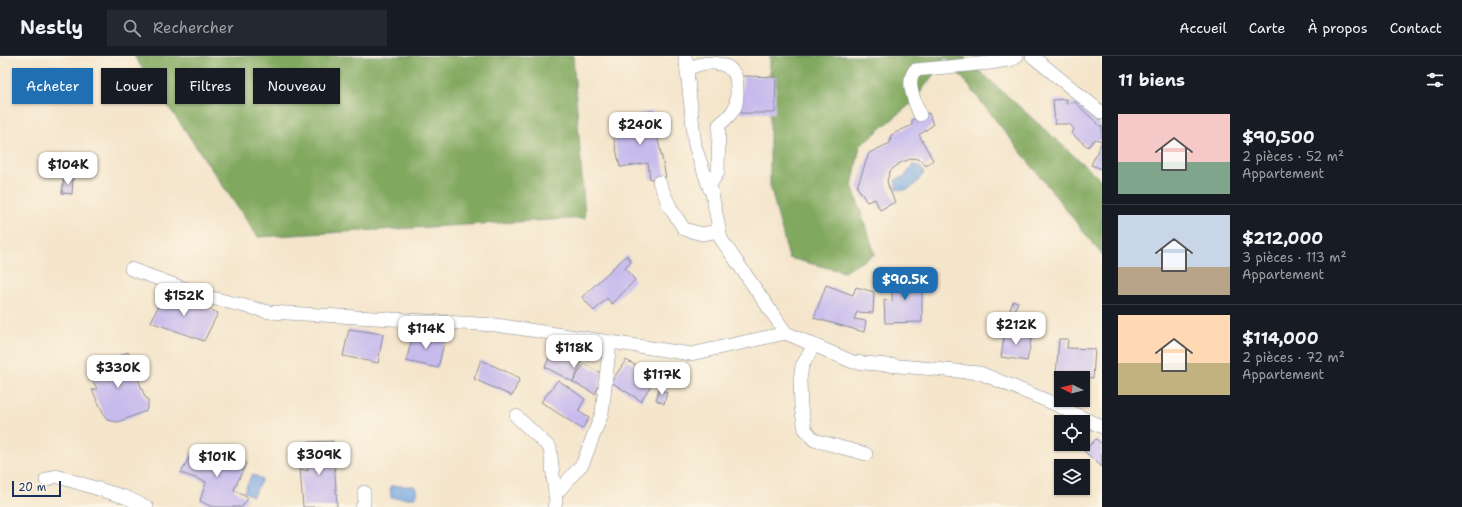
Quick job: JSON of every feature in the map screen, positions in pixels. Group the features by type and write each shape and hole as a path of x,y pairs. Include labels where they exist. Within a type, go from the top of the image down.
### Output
{"street":[{"path":"685,56 695,146 712,193 721,239 786,333 853,362 980,373 1050,402 1102,427"},
{"path":"920,115 914,101 911,85 911,74 915,70 1013,59 1017,56"},
{"path":"1032,56 1102,112"},
{"path":"687,70 703,63 719,64 729,69 736,78 736,106 729,116 718,125 718,172 709,187"},
{"path":"659,182 671,209 684,229 702,234 719,231"},
{"path":"132,269 208,297 269,312 496,324 691,354 786,333"},
{"path":"555,501 583,463 602,413 610,342"},
{"path":"814,345 802,366 800,380 801,407 805,429 814,440 866,454"},
{"path":"516,416 550,448 555,501"},
{"path":"46,480 56,476 125,497 147,507"},
{"path":"362,507 364,505 364,492"}],"green space":[{"path":"134,56 573,56 585,218 258,237 167,104 167,68 142,68"},
{"path":"769,56 963,56 1102,181 1102,255 946,57 914,101 860,146 852,186 875,254 844,272 789,258 770,186"}],"water":[{"path":"913,165 919,166 924,172 923,174 909,189 897,189 895,180 905,176"},
{"path":"252,474 262,479 253,496 244,492"},
{"path":"390,486 414,486 418,492 415,498 391,498"}],"building":[{"path":"743,76 776,77 775,113 740,113"},
{"path":"1067,99 1066,104 1075,102 1101,127 1102,126 1102,141 1095,139 1088,147 1072,134 1074,129 1069,124 1055,124 1053,100"},
{"path":"652,111 666,177 650,179 648,163 620,167 612,130 640,122 638,114"},
{"path":"929,113 933,125 919,135 933,160 926,166 921,160 913,158 900,163 890,171 887,181 895,202 880,210 875,199 867,202 857,187 869,153 890,143 891,135 912,125 912,120"},
{"path":"1102,141 1102,169 1091,165"},
{"path":"64,177 73,178 72,194 62,193"},
{"path":"627,255 631,262 625,268 635,280 612,304 607,298 594,311 582,297"},
{"path":"892,276 922,276 922,322 885,323 884,299 892,301"},
{"path":"826,285 853,295 856,287 874,292 873,313 857,312 854,319 866,321 864,332 814,318"},
{"path":"165,291 218,313 204,341 151,322"},
{"path":"1013,301 1018,302 1014,311 1010,310"},
{"path":"349,329 383,334 378,363 343,356"},
{"path":"414,332 445,338 438,368 406,361"},
{"path":"1005,332 1032,336 1027,361 1001,357"},
{"path":"1059,339 1068,339 1067,348 1095,349 1093,378 1090,378 1090,371 1056,371"},
{"path":"555,345 583,359 573,382 545,367"},
{"path":"128,352 145,397 148,399 148,405 146,411 118,422 107,420 92,390 97,389 87,370"},
{"path":"481,360 520,378 512,396 474,379"},
{"path":"626,360 656,377 641,401 611,382"},
{"path":"584,364 603,374 595,394 573,382"},
{"path":"558,380 585,399 578,411 589,418 582,429 541,402"},
{"path":"659,389 667,392 664,404 656,400"},
{"path":"1096,439 1102,444 1102,467 1084,451 1090,451 1090,445"},
{"path":"333,441 337,507 303,507 300,469 308,471 305,454 308,442"},
{"path":"203,449 216,456 220,450 246,463 234,490 248,498 242,507 212,507 200,501 206,482 181,473 193,451 200,457"}]}
